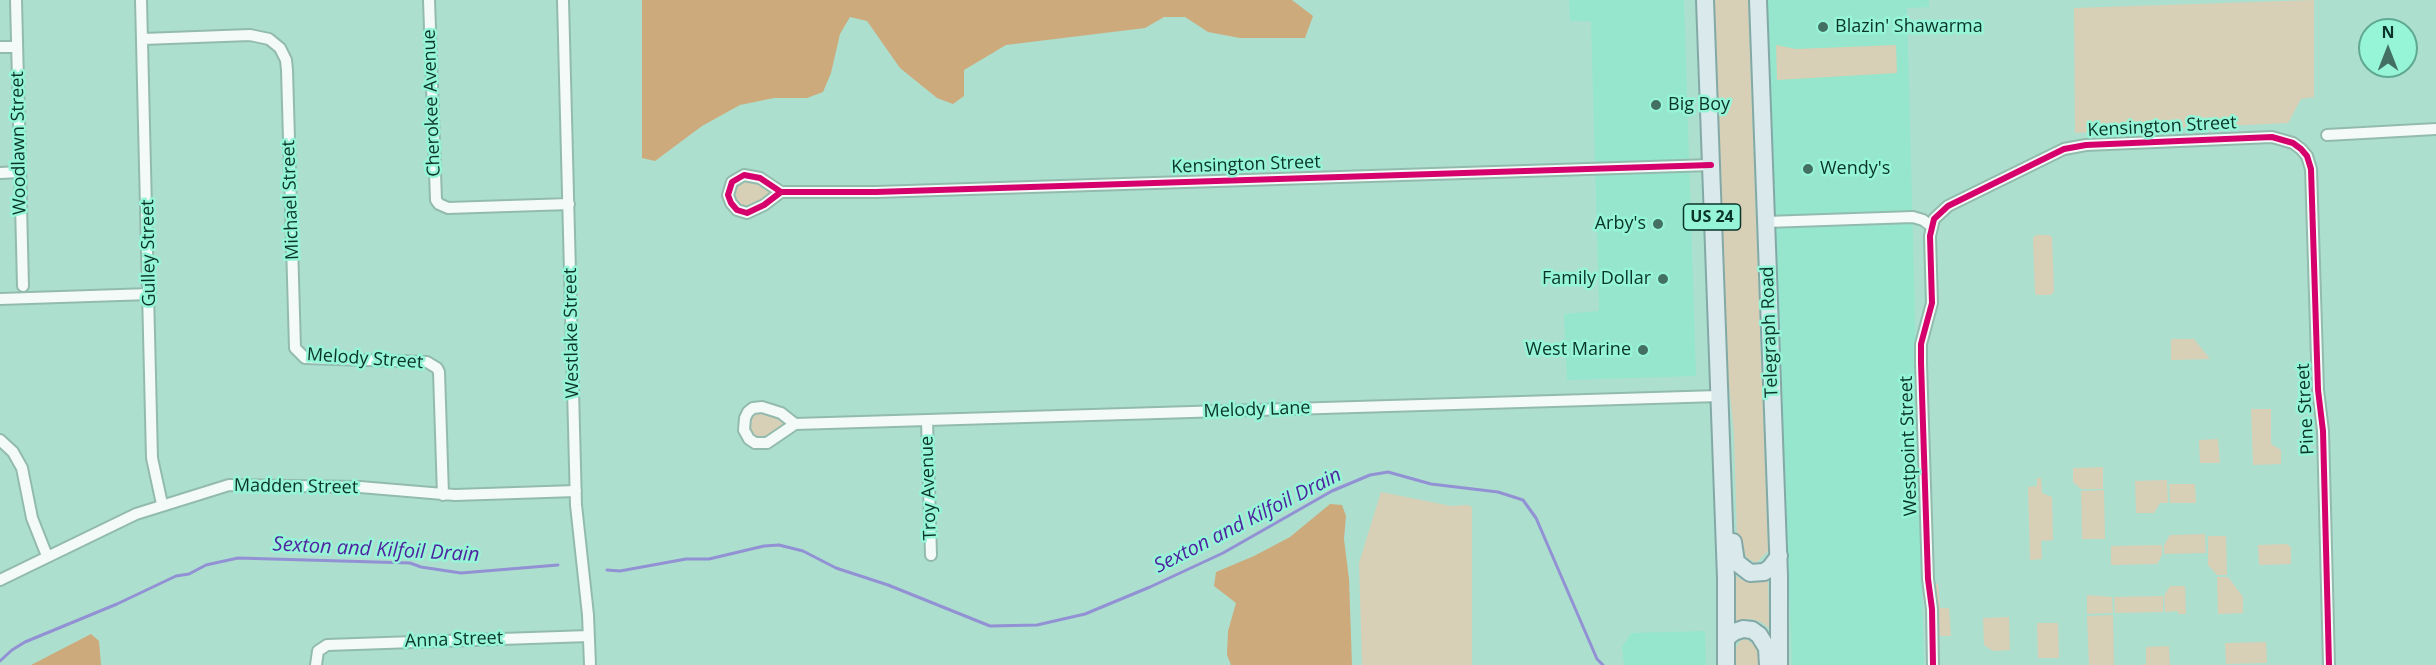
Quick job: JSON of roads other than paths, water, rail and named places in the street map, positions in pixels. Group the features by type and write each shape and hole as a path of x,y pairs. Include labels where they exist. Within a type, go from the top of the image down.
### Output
{"main road":[{"name":"US 24","path":"1705,0 1726,665"},
{"name":"Telegraph Road","path":"1758,0 1779,556 1779,665"},
{"path":"1718,370 1730,435 1736,562 1750,573 1757,574 1770,568 1779,556"},
{"path":"1726,638 1743,629 1759,634 1767,648 1768,665"}],"street":[{"name":"Woodlawn Street","path":"16,0 23,286"},
{"name":"Gulley Street","path":"141,0 150,294 152,458 162,504"},
{"name":"Cherokee Avenue","path":"429,0 435,196 439,204 448,208 569,204"},
{"name":"Westlake Street","path":"563,0 576,491 590,665"},
{"name":"Michael Street","path":"142,39 250,35 269,39 280,48 286,60 295,348 298,353"},
{"path":"0,47 17,46"},
{"path":"2326,135 2436,129"},
{"name":"Kensington Street","path":"1931,226 1937,214 1948,206 2047,156 2073,147 2272,137 2293,143 2304,153"},
{"name":"Pine Street","path":"2304,153 2311,169 2318,390 2323,431 2329,665"},
{"name":"Kensington Street","path":"782,192 764,205 747,213 737,210 730,203 728,195 732,182 744,175 760,178 782,192 876,192 1711,165"},
{"path":"0,172 20,172"},
{"path":"1766,222 1913,217 1931,226"},
{"name":"Westpoint Street","path":"1931,226 1932,303 1921,344 1921,363 1933,665"},
{"path":"0,299 150,294"},
{"name":"Melody Street","path":"298,353 305,358 427,362 433,365 439,372 443,495"},
{"name":"Melody Lane","path":"795,424 927,422 1719,396"},
{"path":"753,408 771,409 781,413 795,424 767,443 755,443 748,439 744,430 745,418 753,408"},
{"name":"Troy Avenue","path":"927,422 931,555"},
{"path":"0,440 13,452 22,468 32,518 47,556"},
{"name":"Madden Street","path":"0,580 162,504 240,484 368,488 443,495 576,491"},
{"name":"Anna Street","path":"316,665 316,656 320,648 327,645 589,636"}],"waterway":[{"name":"Sexton and Kilfoil Drain","path":"607,570 620,571 686,559 709,559 764,546 779,545 803,551 836,568 888,585 990,626 1037,625 1085,614 1150,587 1223,553 1332,491 1370,475 1388,472 1431,484 1498,492 1523,500 1536,518 1597,659 1603,665"},
{"name":"Sexton and Kilfoil Drain","path":"0,661 25,642 117,604 176,576 189,574 206,565 238,558 410,563 421,567 461,573 558,565"}],"place":[{"name":"Blazin' Shawarma","path":"1823,27"},
{"name":"Big Boy","path":"1656,105"},
{"name":"Wendy's","path":"1808,169"},
{"name":"Arby's","path":"1658,224"},
{"name":"Family Dollar","path":"1663,279"},
{"name":"West Marine","path":"1643,350"}]}
